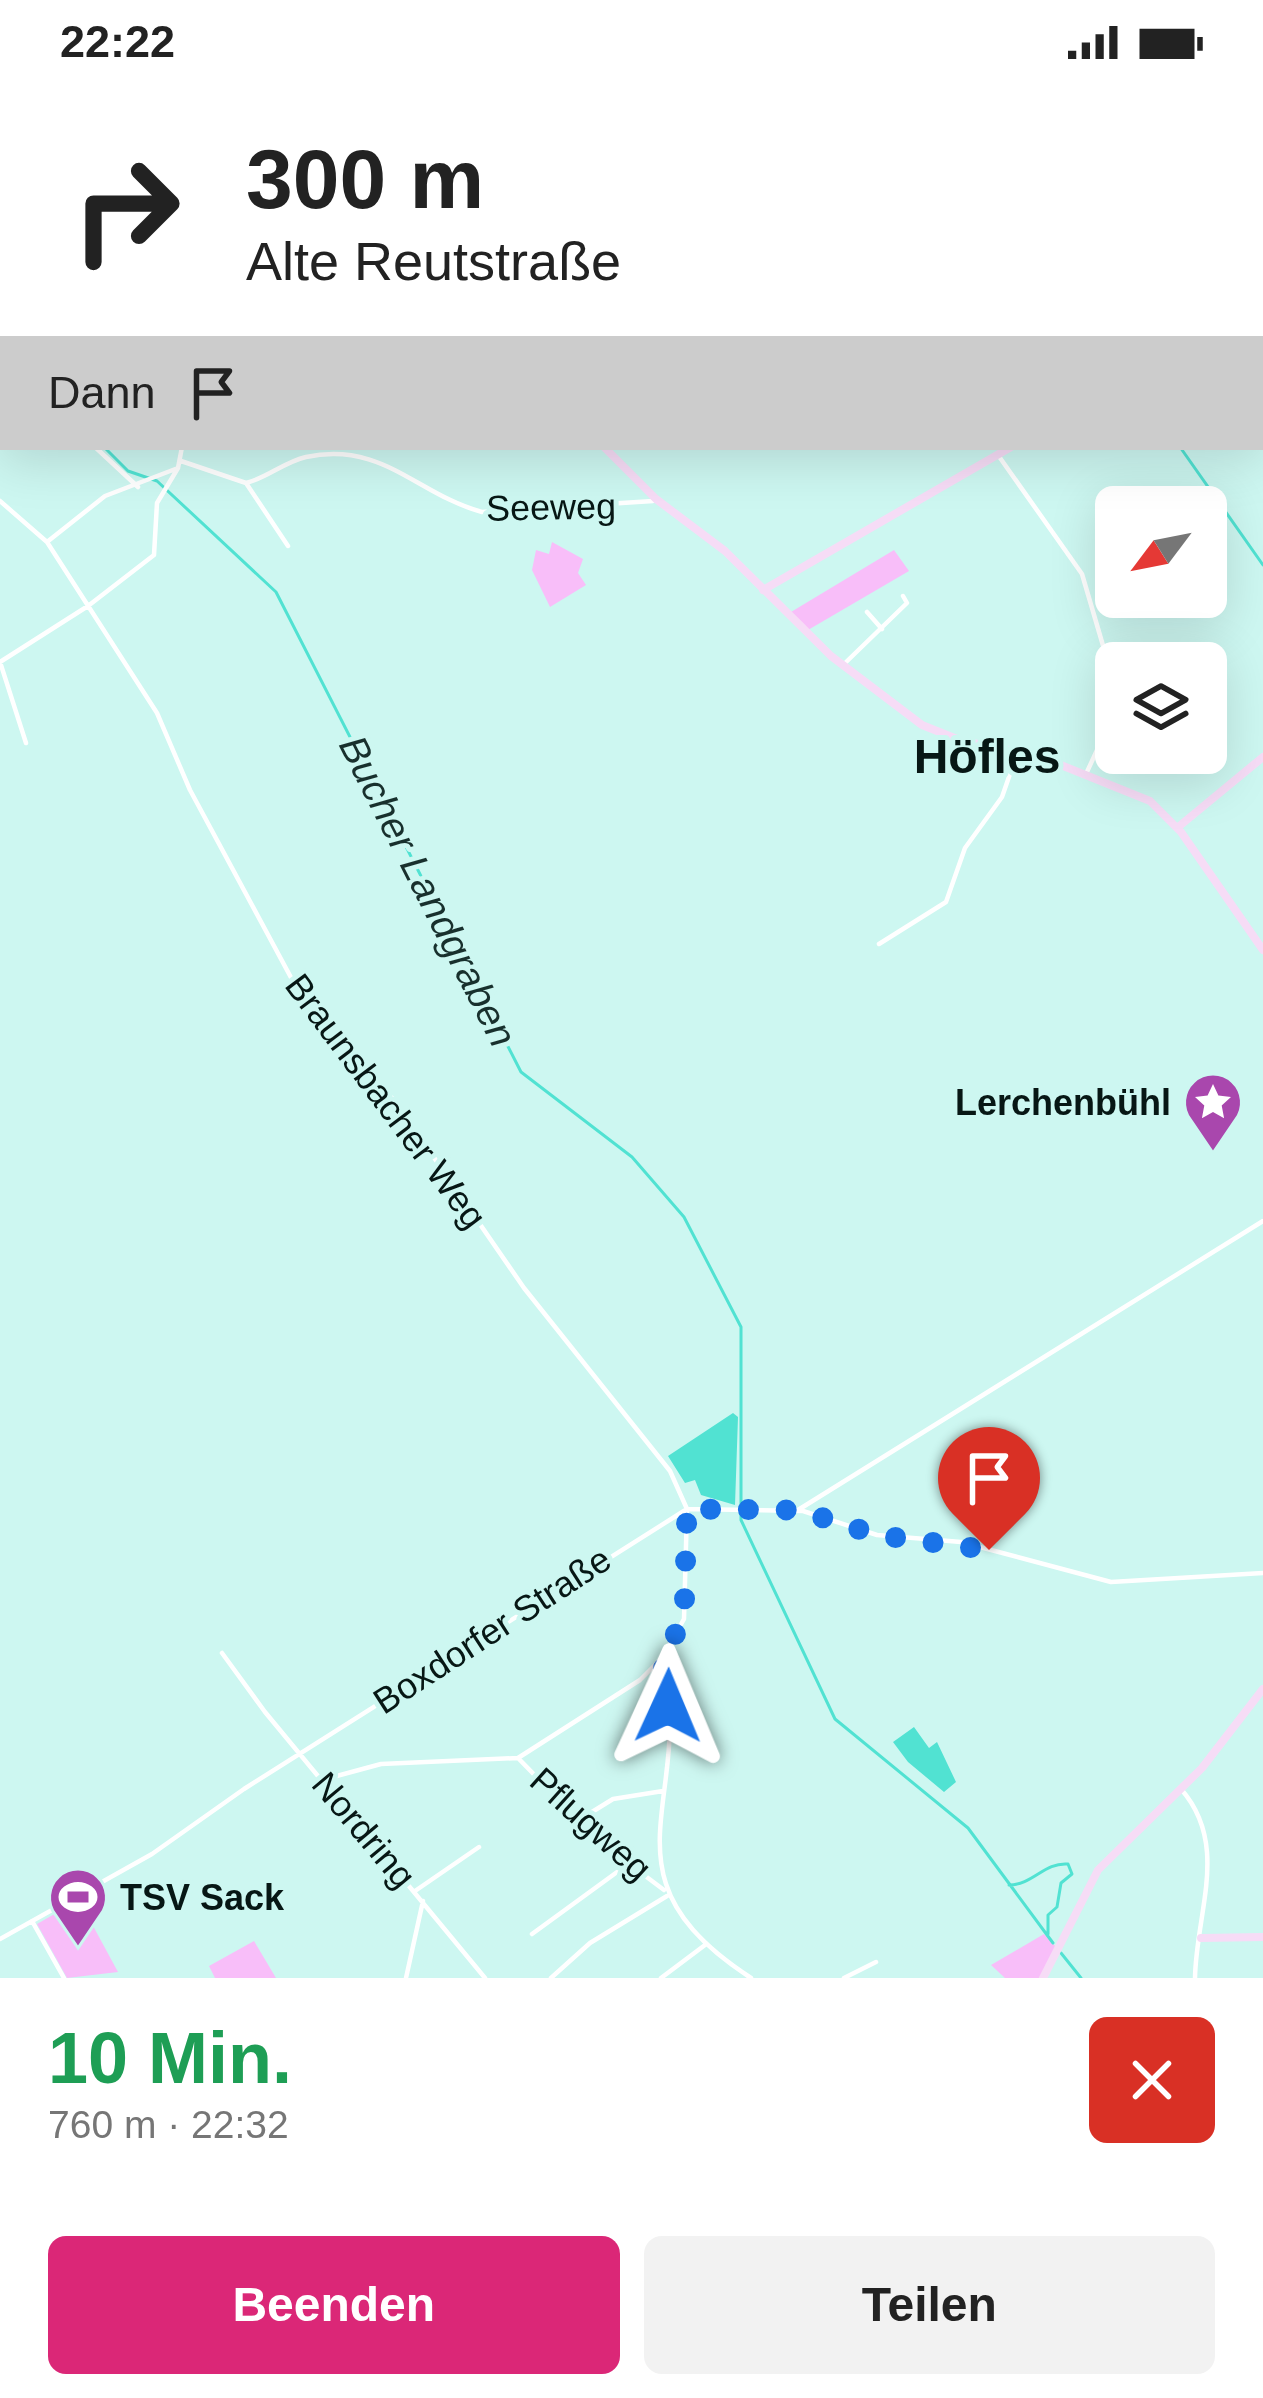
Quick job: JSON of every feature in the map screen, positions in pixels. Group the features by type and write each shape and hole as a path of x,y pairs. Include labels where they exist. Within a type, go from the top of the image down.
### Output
{"street":[{"path":"98,450 138,487"},
{"path":"26,743 0,662 88,606 154,555 156,510 180,464 182,450"},
{"path":"310,456 313,450"},
{"path":"607,450 656,499 722,548 842,666 931,729 1018,751 1147,799 1177,828 1263,950"},
{"path":"763,590 1005,450"},
{"path":"998,454 1082,574 1114,683 1104,736 1086,774"},
{"name":"Seeweg","path":"246,483 310,456 375,458 458,506 482,512 572,510 656,499"},
{"path":"47,542 104,496 138,487 180,464 246,483 288,546"},
{"name":"Braunsbacher Weg","path":"0,501 47,542 157,713 190,790 309,1011 395,1101 524,1288 670,1471 687,1509"},
{"path":"842,666 908,603 902,596"},
{"path":"867,612 882,628"},
{"path":"879,944 946,902 965,848 1002,797 1018,751"},
{"path":"1177,828 1263,757"},
{"path":"798,1510 1263,1221"},
{"path":"322,1780 381,1764 518,1758 622,1694 662,1658 684,1619 687,1509 798,1510 877,1535 961,1542 1111,1582 1263,1573"},
{"name":"Boxdorfer Straße","path":"0,1939 152,1855 299,1754 687,1509"},
{"path":"222,1653 299,1754"},
{"path":"551,1978 590,1943 665,1893 660,1866 668,1725 662,1658"},
{"path":"1042,1978 1098,1870 1181,1789 1263,1689"},
{"name":"Nordring","path":"299,1754 423,1901 406,1978"},
{"name":"Pflugweg","path":"518,1758 626,1865 665,1893 707,1944 752,1978"},
{"path":"1181,1789 1198,1809 1208,1836 1195,1978"},
{"path":"579,1820 613,1799 664,1791"},
{"path":"415,1891 478,1846"},
{"path":"532,1934 626,1865"},
{"path":"423,1901 485,1978"},
{"path":"32,1922 64,1978"},
{"path":"1201,1938 1263,1937"},
{"path":"662,1978 707,1944"},
{"path":"844,1978 876,1962"}],"shaded area":[{"path":"552,542 583,559 578,573 586,585 550,607 532,570 536,550 549,554"},
{"path":"894,550 909,571 808,630 791,612"},
{"path":"733,1413 738,1417 735,1505 701,1495 695,1480 685,1483 668,1456"},
{"path":"914,1727 929,1748 937,1742 956,1782 944,1792 908,1762 893,1742"},
{"name":"TSV Sack","path":"79,1900 118,1972 67,1978 37,1924"},
{"path":"1044,1934 1056,1947 1040,1978 1005,1978 991,1965"},
{"name":"TSV Sack","path":"254,1941 276,1978 215,1978 209,1966"}],"waterway":[{"name":"Bucher Landgraben","path":"107,450 128,471 157,481 276,592 521,1072 632,1157 684,1217 741,1327 741,1520 835,1719 968,1828 1053,1943"},
{"path":"1182,450 1263,565"},
{"path":"1009,1885 1068,1864 1072,1874 1061,1883 1057,1907 1048,1915 1048,1934"},
{"name":"Bucher Landgraben","path":"1061,1953 1081,1978"}],"place":[{"name":"Lerchenbühl","path":"1213,1153"},
{"name":"TSV Sack","path":"78,1948"}],"district":[{"name":"Höfles","path":"987,756"}],"route":[{"path":"668,1706 662,1658 684,1619 687,1509 798,1510 877,1535 961,1542 989,1550"}]}
